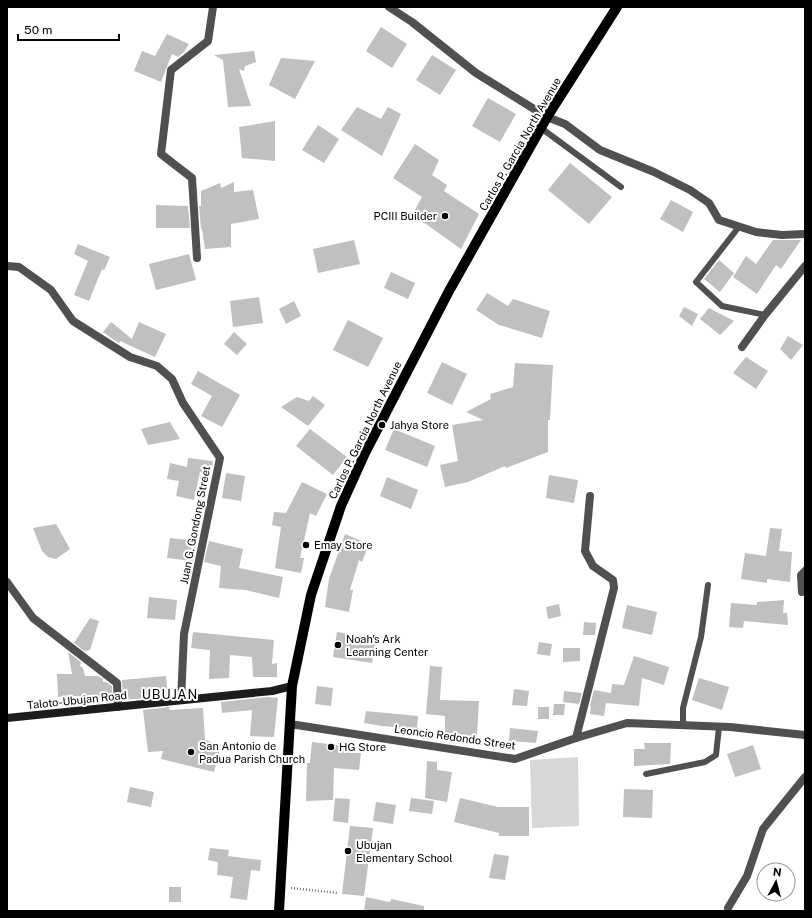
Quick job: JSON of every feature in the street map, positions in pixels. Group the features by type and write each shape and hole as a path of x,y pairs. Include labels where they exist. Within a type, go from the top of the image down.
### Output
{"main road":[{"name":"Carlos P. Garcia North Avenue","path":"279,911 292,686 312,595 347,492 365,453 449,291 547,117 617,7"},
{"name":"Taloto-Ubujan Road","path":"7,718 272,691 292,686"}],"street":[{"path":"197,258 192,178 161,154 171,70 208,41 213,7"},
{"path":"388,7 412,22 476,73 547,117 565,124 600,150 654,172 690,190 710,204 719,220 738,228 782,236 805,234"},
{"name":"Juan G. Gondong Street","path":"7,266 19,267 51,290 73,321 130,358 157,366 172,379 183,403 220,458 184,634 182,700"},
{"path":"742,347 765,315 805,266"},
{"path":"576,738 614,588 613,580 593,566 585,551 590,496"},
{"path":"802,592 801,575 805,571"},
{"path":"7,582 34,618 117,683 118,707"},
{"name":"Leoncio Redondo Street","path":"290,724 515,759 576,738 627,723 805,735"},
{"path":"728,908 747,876 763,829 805,776"}],"lane":[{"path":"541,128 621,187"},
{"path":"738,228 696,282 722,306 765,315"},
{"path":"683,726 683,708 702,637 708,585"},
{"path":"646,774 705,762 716,755 719,728"}],"path":[{"path":"280,887 338,893"}],"shaded area":[{"path":"578,757 579,826 532,828 530,760"}],"building":[{"path":"381,27 407,44 392,68 366,51"},
{"path":"167,34 189,44 184,52 178,57 172,54 161,82 134,71 142,51 155,56"},
{"path":"254,51 256,62 245,66 244,71 239,69 251,106 228,107 223,60 214,55"},
{"path":"432,55 456,70 440,95 416,80"},
{"path":"281,58 315,61 295,99 269,85"},
{"path":"488,98 516,114 500,142 472,126"},
{"path":"357,107 381,119 388,107 401,114 382,156 341,130"},
{"path":"275,121 275,161 242,158 239,127"},
{"path":"318,125 339,139 324,163 302,150"},
{"name":"PCIII Builder","path":"415,144 439,160 432,175 447,185 444,191 479,214 461,249 426,224 411,217 422,197 393,178"},
{"path":"570,163 612,197 589,224 548,190"},
{"path":"234,182 234,192 253,190 259,219 231,224 231,247 205,249 199,206 201,206 201,191 220,183 221,188"},
{"path":"671,200 693,212 683,232 660,219"},
{"path":"156,205 188,206 190,228 156,228"},
{"path":"354,240 360,264 318,273 313,249"},
{"path":"773,240 801,240 781,269 776,265 757,294 733,277 746,256 756,264"},
{"path":"78,244 110,257 104,270 102,269 89,301 74,295 88,261 74,254"},
{"path":"189,254 196,280 156,290 149,264"},
{"path":"719,260 734,273 720,292 704,279"},
{"path":"391,272 415,283 408,299 384,288"},
{"path":"487,293 508,306 513,299 550,311 542,338 499,325 476,310"},
{"path":"259,297 263,323 233,327 230,301"},
{"path":"294,301 301,316 286,324 279,309"},
{"path":"684,307 698,314 692,326 679,316"},
{"path":"709,308 734,321 720,335 700,319"},
{"path":"348,320 383,338 368,367 333,350"},
{"path":"111,322 132,339 139,322 166,334 155,357 120,341 119,343 103,332"},
{"path":"234,332 247,344 237,355 224,344"},
{"path":"788,336 803,345 791,360 780,349"},
{"path":"746,357 768,371 756,389 733,373"},
{"path":"442,362 467,374 452,405 427,393"},
{"path":"515,363 553,365 550,420 548,420 548,452 506,468 505,466 468,482 445,487 440,465 458,461 452,425 483,420 466,412 491,399 490,394 513,387"},
{"path":"198,371 240,395 222,427 201,416 212,396 191,384"},
{"path":"313,396 325,405 308,426 281,407 297,397 309,401"},
{"path":"170,422 180,439 148,445 141,429"},
{"path":"310,429 347,457 333,475 296,446"},
{"path":"394,429 435,446 427,467 385,450"},
{"path":"188,458 213,461 211,473 200,472 194,500 176,496 179,481 167,479 170,463 187,467"},
{"path":"226,473 245,476 241,501 222,498"},
{"path":"549,475 578,480 574,503 546,498"},
{"path":"387,477 418,490 411,509 380,496"},
{"path":"302,482 327,494 316,516 310,513 300,558 304,558 301,573 275,568 281,527 272,525 274,512 286,513"},
{"path":"56,524 70,549 56,559 48,557 42,551 33,528"},
{"path":"770,528 782,529 779,551 792,552 790,582 767,579 767,583 741,579 745,553 766,556"},
{"path":"345,534 369,544 362,562 359,560 350,590 353,590 349,612 325,607 329,579"},
{"path":"170,538 197,541 193,561 167,558"},
{"path":"209,541 243,549 239,568 283,577 279,598 245,590 219,588 221,566 204,562"},
{"path":"149,597 177,600 175,620 147,618"},
{"path":"784,600 783,613 787,613 788,625 744,621 743,628 729,627 731,603 757,605 757,602"},
{"path":"559,604 561,616 548,619 546,607"},
{"path":"627,605 657,612 652,635 622,628"},
{"path":"90,618 99,621 90,650 84,651 74,643"},
{"path":"584,622 596,623 595,635 583,635"},
{"path":"193,632 274,640 272,664 277,663 277,677 253,677 252,657 230,655 229,678 209,679 210,650 191,648"},
{"path":"337,632 376,638 372,663 333,657"},
{"path":"539,642 552,644 550,656 537,654"},
{"path":"563,648 580,648 580,661 563,662"},
{"path":"68,652 81,662 80,666 83,668 85,676 98,676 103,679 103,682 106,682 112,686 112,700 71,696 58,697 57,674 72,674"},
{"path":"634,656 669,667 664,685 642,678 639,706 606,703 604,716 590,714 590,706 594,690 611,693 612,684 624,685"},
{"path":"430,666 442,667 440,700 479,701 477,736 445,735 445,716 426,714"},
{"path":"166,676 168,696 123,700 122,680"},
{"path":"699,678 729,687 722,710 692,700"},
{"path":"317,686 333,688 331,706 315,704"},
{"path":"514,689 529,691 527,706 512,705"},
{"path":"564,691 582,693 579,704 563,702"},
{"path":"268,697 278,698 274,737 250,736 252,710 222,713 221,702"},
{"path":"554,704 565,704 564,715 553,715"},
{"path":"169,707 170,710 203,708 205,740 221,745 214,772 161,759 163,751 148,752 143,710"},
{"path":"538,707 549,707 549,719 538,719"},
{"path":"366,711 418,716 417,729 364,723"},
{"path":"510,728 538,731 536,743 509,741"},
{"path":"312,742 345,746 344,752 361,753 359,770 334,768 333,800 306,801 307,763 310,763"},
{"path":"644,743 671,743 670,764 634,766 634,749 645,749"},
{"path":"753,745 761,769 735,777 727,754"},
{"path":"427,761 437,762 437,770 452,772 447,802 425,798"},
{"path":"130,787 154,792 151,807 127,802"},
{"path":"624,789 653,790 652,818 623,817"},
{"path":"335,798 350,799 348,823 333,821"},
{"path":"411,798 434,801 432,814 409,811"},
{"path":"460,798 498,807 529,807 529,836 499,836 499,833 454,822"},
{"path":"376,802 396,805 393,824 373,821"},
{"path":"350,826 373,828 364,896 342,894"},
{"path":"210,848 229,850 228,856 261,860 260,871 251,870 247,900 230,898 233,877 217,875 218,862 208,860"},
{"path":"494,854 509,856 505,880 489,878"},
{"path":"169,887 181,887 181,902 169,902"},
{"path":"366,897 390,902 391,899 424,906 424,911 364,911"}],"place":[{"name":"PCIII Builder","path":"445,216"},
{"name":"Jahya Store","path":"382,425"},
{"name":"Emay Store","path":"306,545"},
{"name":"Noah's Ark Learning Center","path":"338,645"},
{"name":"HG Store","path":"331,747"},
{"name":"San Antonio de Padua Parish Church","path":"191,752"},
{"name":"Ubujan Elementary School","path":"348,851"}],"district":[{"name":"UBUJAN","path":"170,694"}]}
